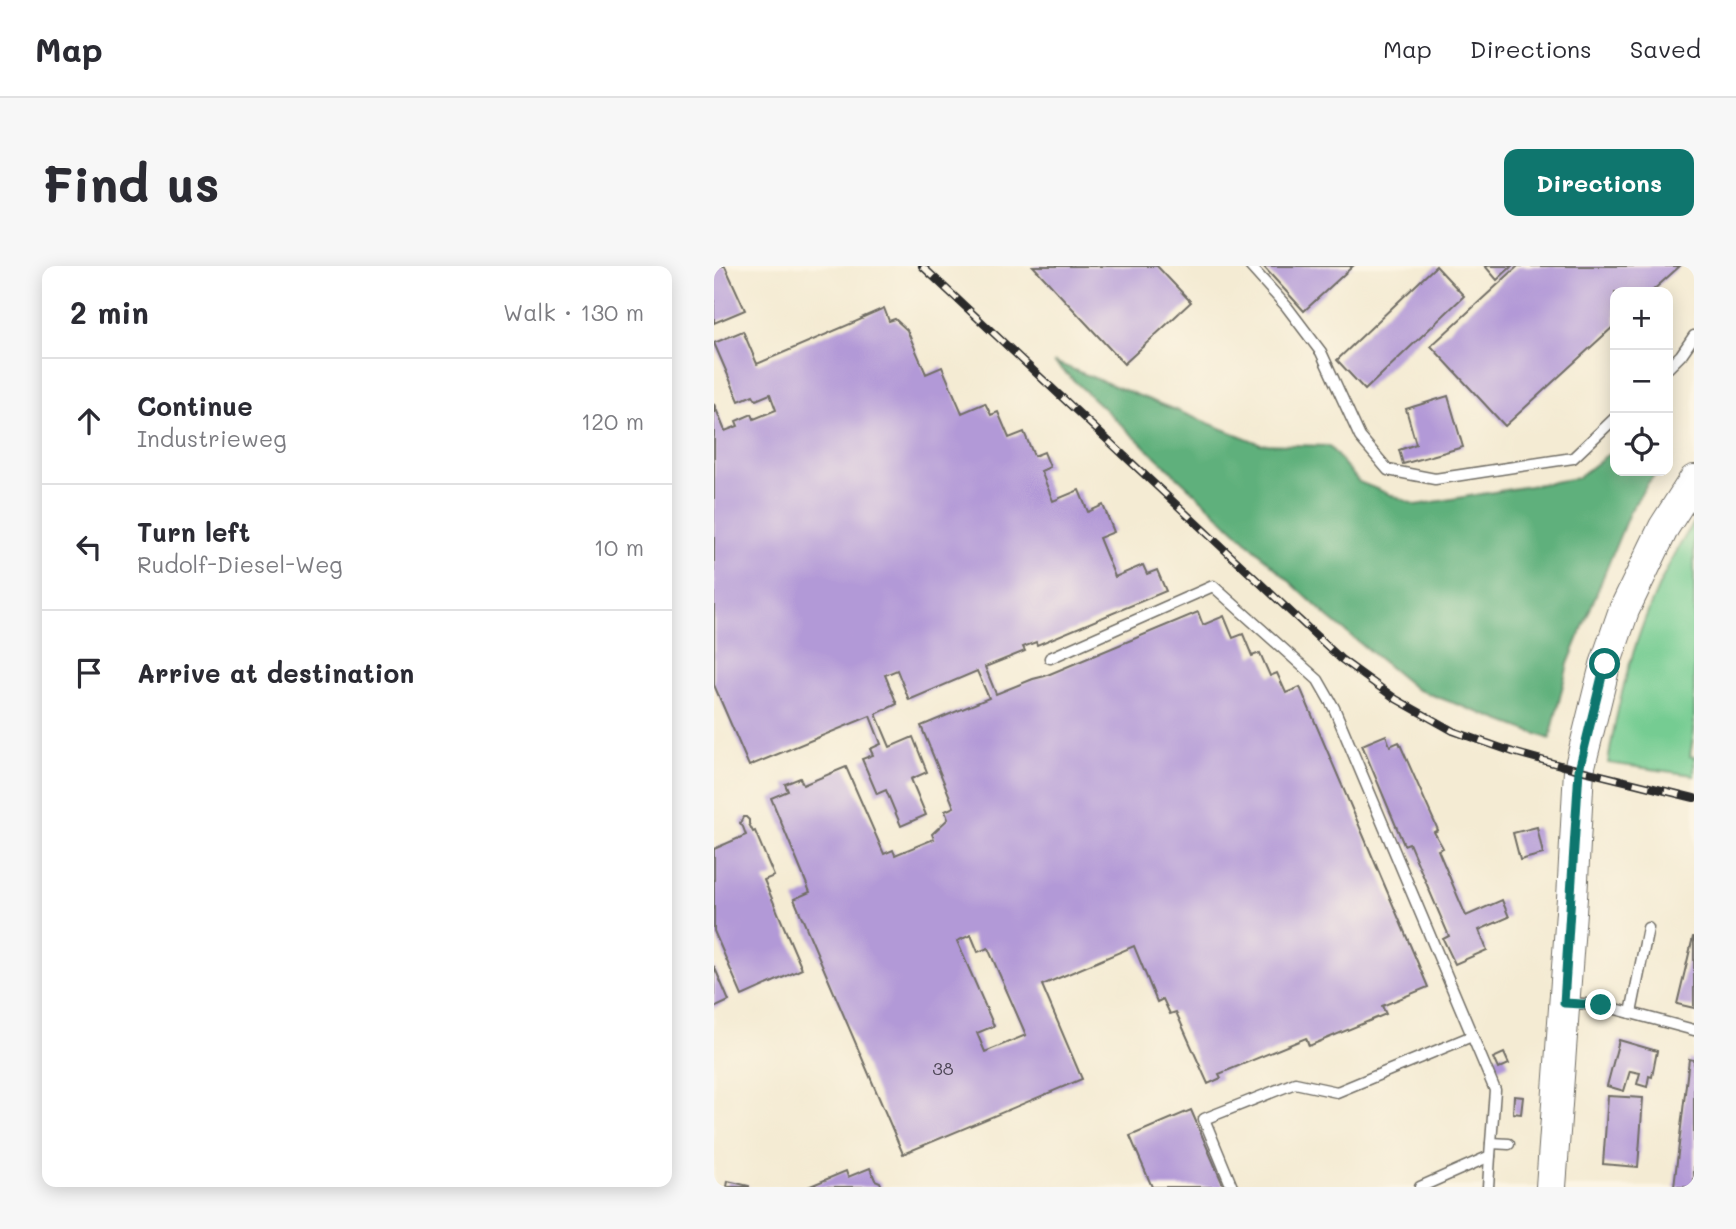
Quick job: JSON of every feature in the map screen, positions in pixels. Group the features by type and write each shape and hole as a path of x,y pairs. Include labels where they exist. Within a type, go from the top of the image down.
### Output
{"street":[{"path":"1550,1187 1579,770 1605,664 1623,610 1664,527 1694,480"}],"lane":[{"path":"1250,266 1287,307 1321,352 1360,437 1388,470 1435,480 1573,458 1610,423"},
{"path":"1673,363 1694,336"},
{"path":"1049,658 1213,586 1318,680 1334,708 1495,1090 1488,1187"},
{"path":"1631,1013 1648,928"},
{"path":"1564,1003 1601,1005 1694,1030"},
{"path":"1233,1187 1204,1119 1295,1083 1337,1092 1472,1036"},
{"path":"1491,1143 1509,1144"},
{"path":"1420,1187 1490,1156"}],"green space":[{"path":"1054,362 1261,444 1329,446 1359,482 1416,505 1577,478 1610,453 1610,476 1654,476 1629,513 1568,664 1550,739 1416,689 1328,617"},
{"path":"1694,522 1694,731 1690,756 1694,757 1694,775 1608,763 1620,700 1638,638 1663,578"}],"building":[{"path":"714,266 725,266 745,310 714,323"},
{"path":"1033,266 1157,266 1191,302 1124,364"},
{"path":"1263,266 1353,266 1304,311"},
{"path":"1436,266 1464,296 1365,390 1337,360"},
{"path":"1485,266 1512,266 1497,280"},
{"path":"1518,266 1680,266 1657,287 1610,287 1610,330 1505,426 1431,346"},
{"path":"884,308 889,321 895,319 907,330 926,374 942,367 962,413 985,403 991,415 998,412 1009,438 1024,432 1034,456 1044,452 1050,467 1041,471 1053,501 1079,490 1088,512 1103,505 1114,532 1099,538 1115,577 1143,565 1147,574 1157,570 1166,591 1037,645 1036,642 1023,647 1025,651 985,667 996,694 1198,612 1203,625 1224,616 1233,638 1243,634 1252,656 1260,653 1270,676 1277,673 1286,693 1300,687 1428,987 1382,1006 1386,1014 1309,1046 1306,1038 1219,1074 1221,1078 1208,1084 1176,1012 1170,1014 1163,999 1157,1002 1134,946 1042,985 1082,1079 903,1154 794,899 810,892 771,798 788,791 785,784 800,778 803,785 846,767 884,854 893,850 895,855 934,839 932,834 948,819 945,811 954,807 921,726 989,698 977,671 909,700 897,670 885,675 897,704 876,714 890,747 913,737 927,772 911,779 926,815 901,826 886,790 877,794 862,759 873,755 870,749 881,744 870,716 749,766 714,685 714,404 725,431 738,426 736,421 752,414 754,419 776,410 770,394 756,400 753,395 739,401 714,343 743,331 757,364","holes":["971,935 978,952 988,948 1026,1035 985,1052 977,1033 994,1026 957,941"]},
{"path":"1448,396 1463,447 1403,464 1399,450 1416,444 1406,409"},
{"path":"1386,735 1390,746 1399,742 1438,830 1434,832 1443,848 1438,850 1466,916 1502,900 1509,917 1479,930 1487,950 1455,964 1443,939 1449,936 1409,843 1404,845 1362,745"},
{"path":"743,817 749,820 753,832 755,831 774,876 764,880 802,969 742,996 714,931 714,849 746,835 740,823"},
{"path":"1537,827 1543,854 1520,860 1513,833"},
{"path":"1694,937 1694,1008 1677,1004"},
{"path":"714,966 729,1001 714,1008"},
{"path":"1619,1040 1657,1051 1652,1077 1649,1076 1647,1087 1637,1084 1640,1073 1630,1071 1624,1091 1607,1086"},
{"path":"1504,1053 1509,1064 1498,1069 1493,1058"},
{"path":"1689,1059 1694,1060 1694,1187 1674,1187"},
{"path":"1514,1096 1523,1097 1521,1114 1513,1113"},
{"path":"1608,1096 1643,1098 1638,1167 1603,1164"},
{"path":"1191,1110 1224,1187 1152,1187 1130,1136"},
{"path":"870,1168 875,1180 880,1182 882,1187 808,1187 846,1171 848,1177"},
{"path":"728,1181 749,1186 749,1187 727,1187"}],"railway":[{"path":"922,266 1341,659 1396,699 1453,731 1513,752 1694,798"}],"route":[{"path":"1601,1005 1564,1003 1579,770 1605,664"}]}
